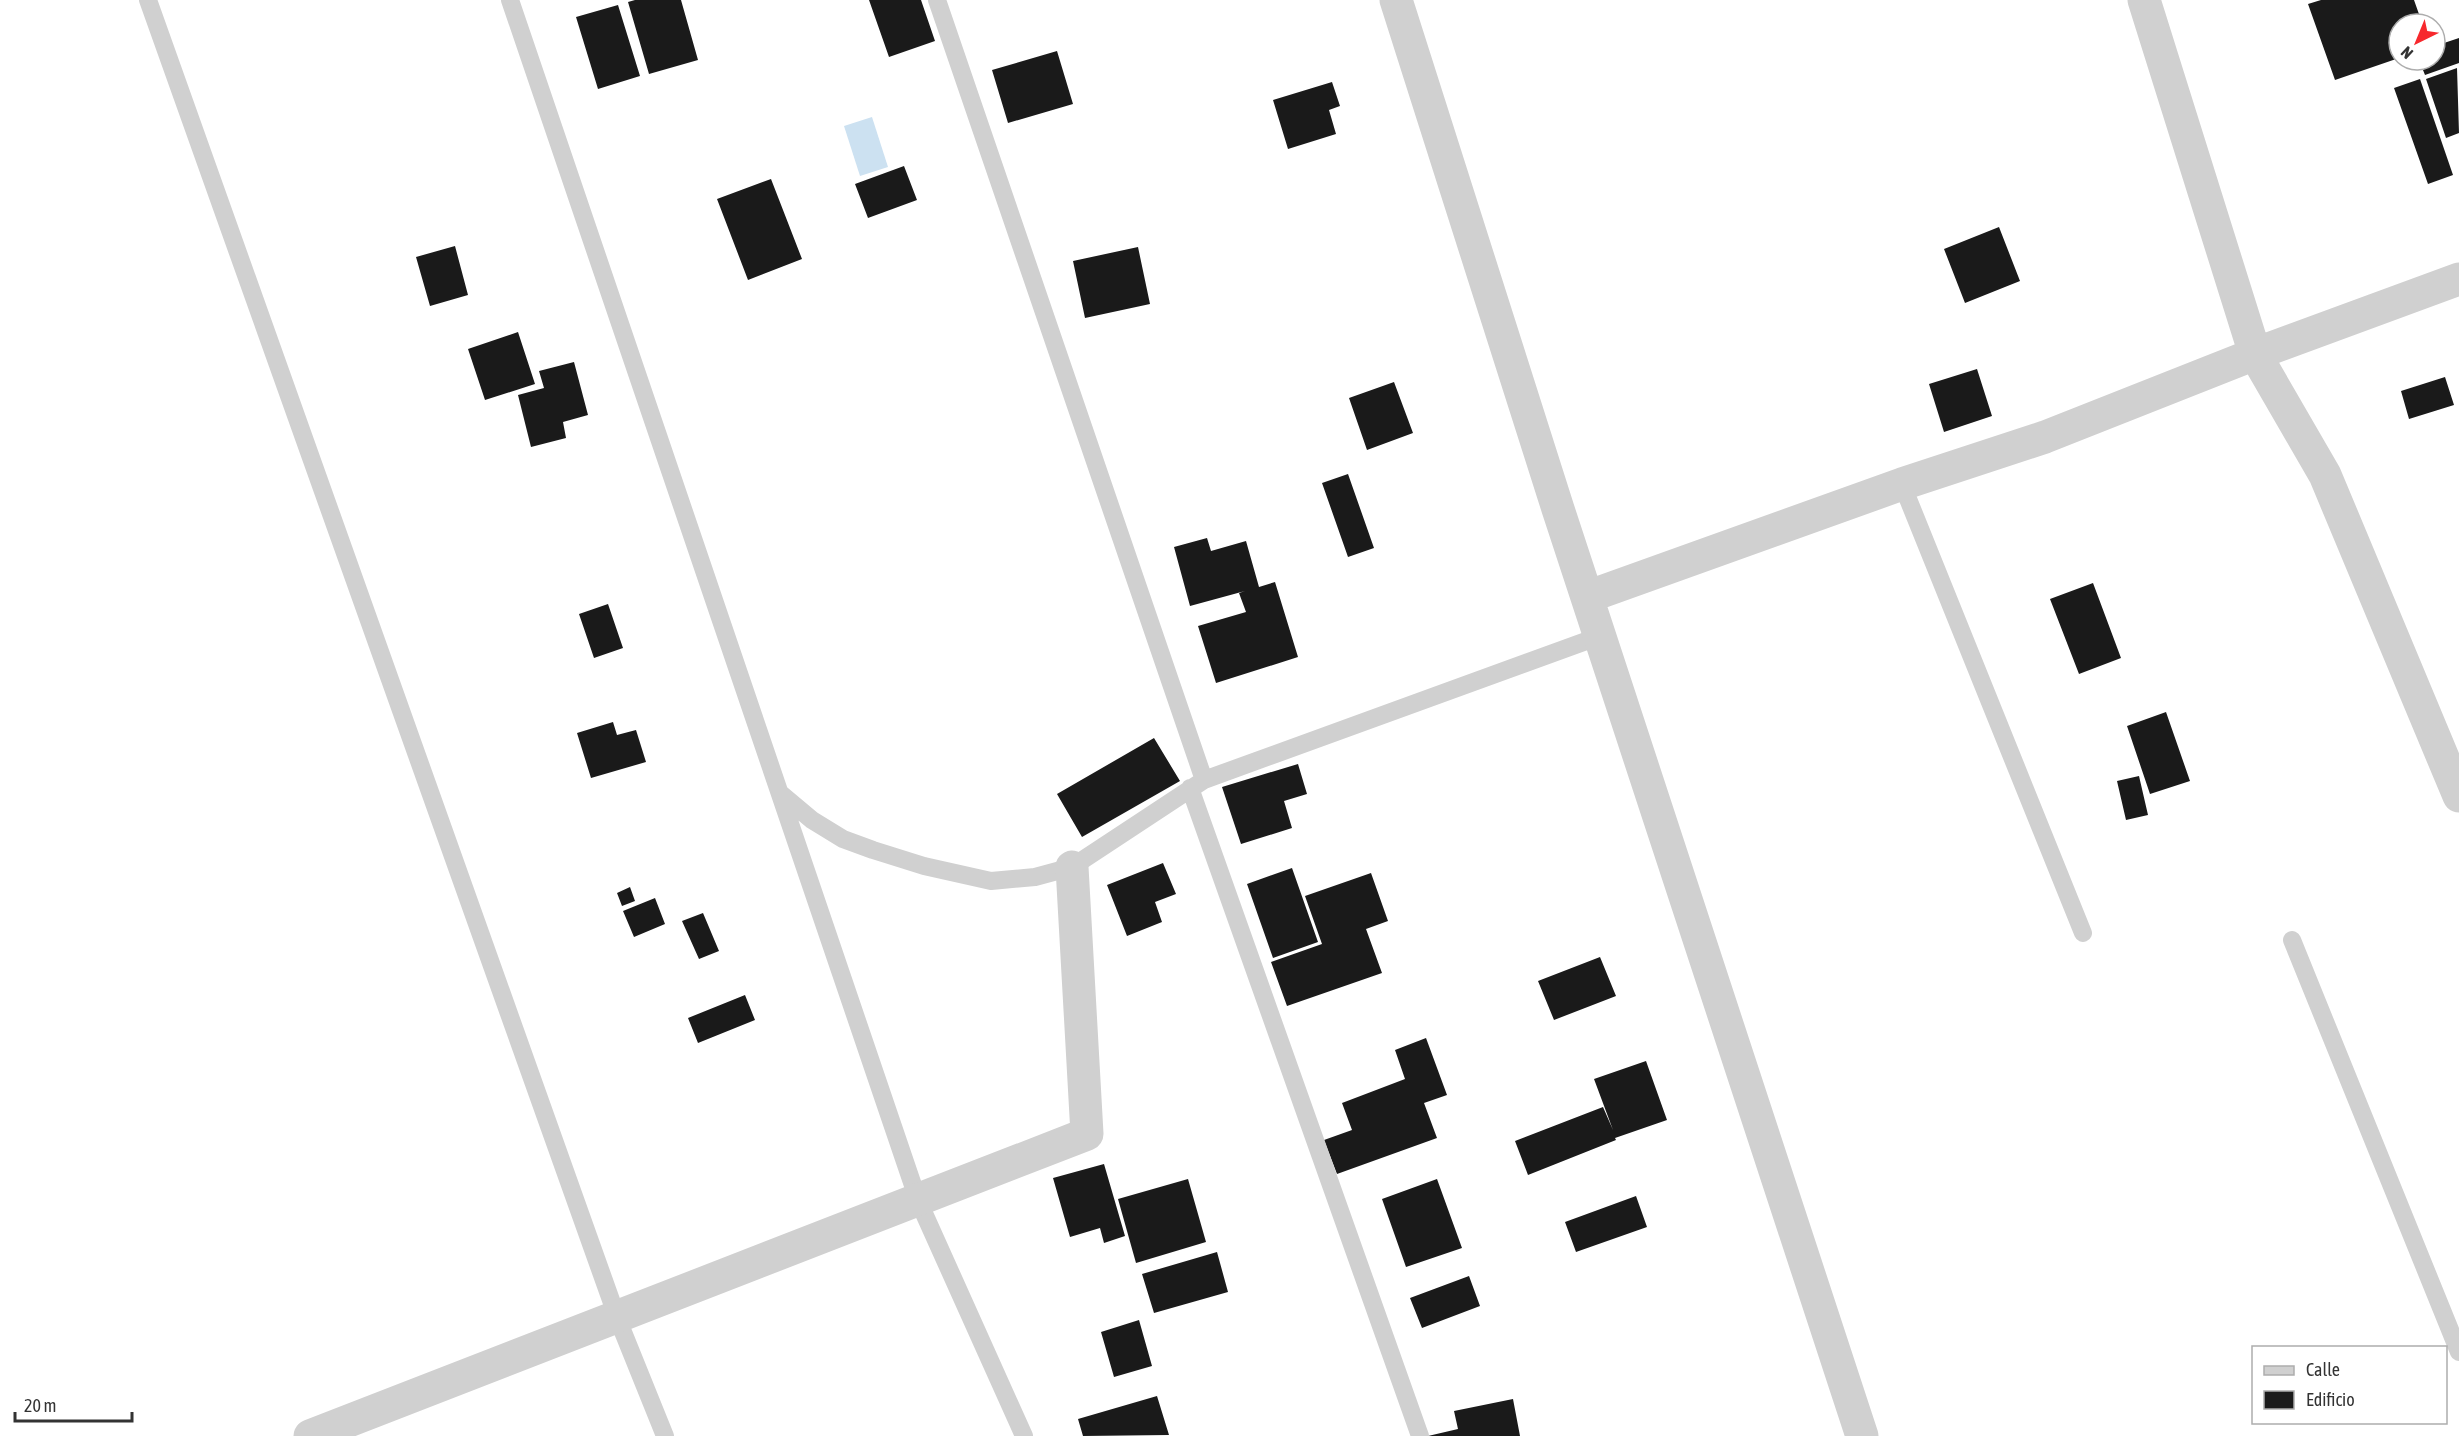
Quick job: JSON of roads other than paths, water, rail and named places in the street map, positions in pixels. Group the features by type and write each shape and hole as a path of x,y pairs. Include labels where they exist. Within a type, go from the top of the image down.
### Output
{"street":[{"path":"1396,0 1587,597 1862,1436"},
{"path":"2144,0 2255,354 2325,475 2459,796"},
{"path":"1587,597 1902,484 2045,437 2255,354 2459,279"},
{"path":"310,1436 1087,1134 1072,867"}],"lane":[{"path":"148,0 617,1317 666,1436"},
{"path":"510,0 918,1200 1024,1436"},
{"path":"937,0 1197,784 1420,1436"},
{"path":"1902,484 2083,933"},
{"path":"780,793 812,820 843,838 924,866 991,881 1035,877 1072,867 1197,784 1600,636"},
{"path":"2292,940 2459,1352"}],"water":[{"path":"872,117 888,167 860,176 844,126"}]}
